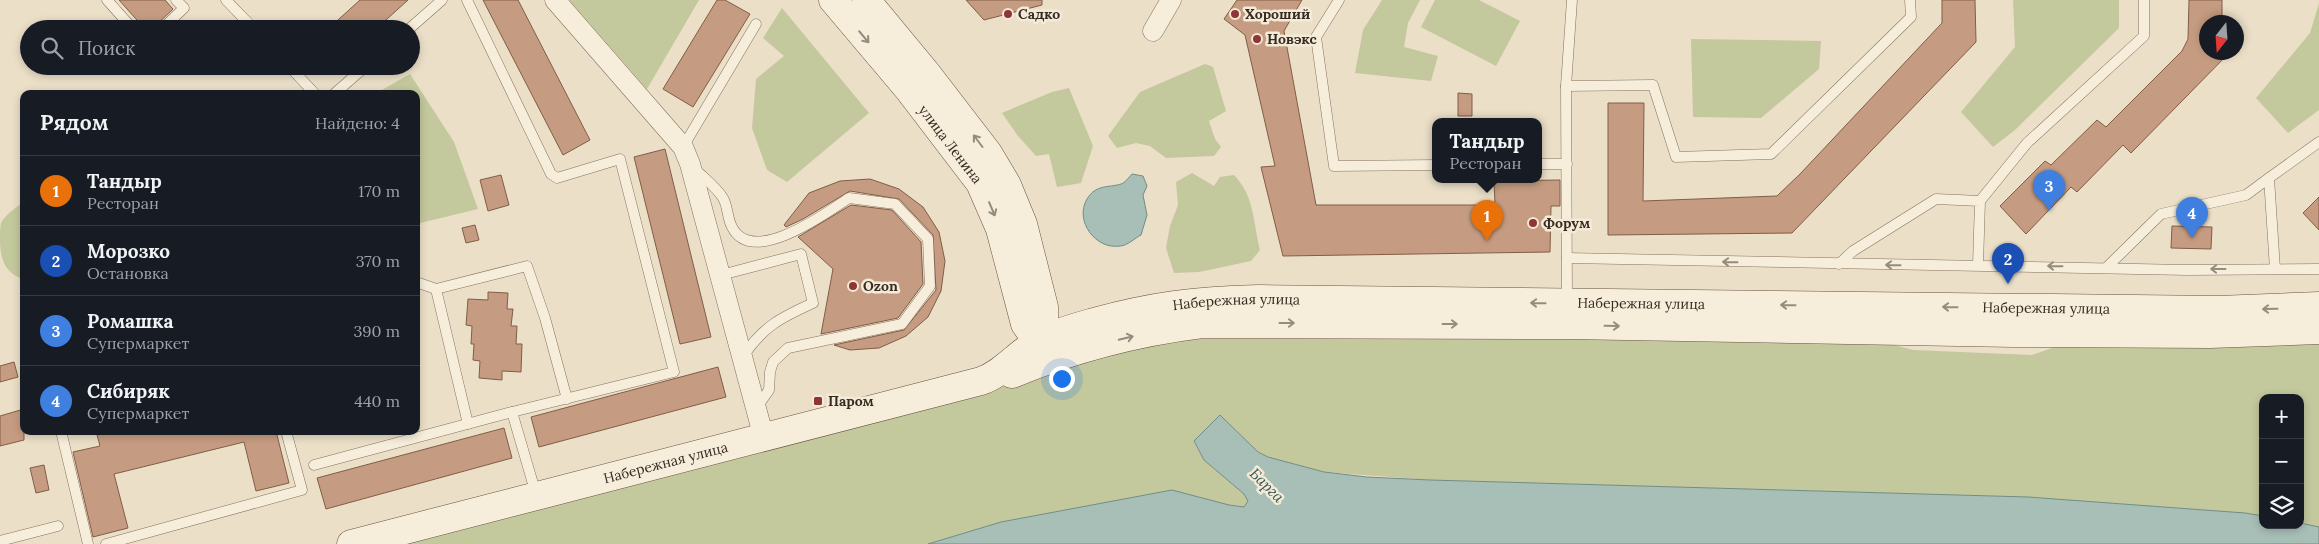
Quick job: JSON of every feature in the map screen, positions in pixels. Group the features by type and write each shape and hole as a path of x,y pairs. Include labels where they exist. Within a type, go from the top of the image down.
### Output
{"main road":[{"name":"улица Ленина","path":"833,0 909,90 980,183 1000,229 1021,314 1022,337 1009,371"},
{"name":"улица Ленина","path":"866,0 928,75 999,171 1016,203 1044,313 1044,333 1040,342 1030,333 1021,314"},
{"name":"улица Ленина","path":"1036,281 1044,296 1067,315 1100,321"},
{"name":"Набережная улица","path":"1009,371 1040,342 1060,332 1153,308 1200,301 1259,299 2033,333 2210,334 2319,330"},
{"name":"Набережная улица","path":"351,544 981,381 1079,349 1158,330 1202,324 1568,314 2209,310 2319,306"},
{"path":"1040,342 1055,350 1079,349"}],"street":[{"path":"555,0 686,155 721,275 764,438"},
{"path":"1153,31 1171,0"}],"lane":[{"path":"107,0 125,20"},
{"path":"171,20 184,8 176,0"},
{"path":"419,20 442,0"},
{"path":"314,465 512,412 674,372 620,159 558,178 551,174 467,0"},
{"path":"1339,0 1316,37 1334,166 1432,165"},
{"path":"1568,314 1566,86 1572,0"},
{"path":"1566,86 1653,86 1676,157 1771,154 1911,17 1910,0"},
{"path":"1978,265 1980,201 2027,143 2144,36 2144,0"},
{"path":"232,2 247,20"},
{"path":"756,24 686,155 723,198 732,228 741,238 751,242 762,242 809,224 848,198 895,204 928,239 930,286 902,324 788,348 773,362 770,372 769,390 757,407"},
{"path":"297,75 311,90"},
{"path":"339,90 356,75"},
{"path":"2107,267 2161,214 2246,195 2319,142"},
{"path":"1542,164 1567,164"},
{"path":"2269,178 2275,269"},
{"path":"1839,264 1853,251 1936,199 1980,201"},
{"path":"721,275 801,254 813,303 775,322 757,336 743,356"},
{"path":"1567,258 2188,270 2319,269"},
{"path":"420,284 436,290 528,266 545,318 566,399"},
{"path":"436,290 468,424"},
{"path":"512,412 536,495"},
{"path":"62,435 88,544"},
{"path":"106,544 302,490 287,435"},
{"path":"0,541 58,526"}],"green space":[{"path":"569,0 699,0 647,89"},
{"path":"1382,0 1420,0 1408,23 1404,47 1438,56 1431,81 1355,73 1363,30"},
{"path":"1435,0 1479,0 1520,21 1496,66 1421,27"},
{"path":"2013,0 2119,0 2119,28 2015,130 1993,147 1961,112 2015,47"},
{"path":"2319,3 2319,110 2288,133 2256,98 2310,33"},
{"path":"782,8 869,113 787,182 767,170 752,128 756,79 784,56 763,38"},
{"path":"1691,39 1821,41 1819,69 1761,118 1693,117"},
{"path":"1205,64 1213,67 1226,111 1209,121 1215,139 1221,147 1214,156 1166,158 1150,146 1136,143 1117,148 1108,136 1140,92"},
{"path":"411,75 454,142 478,209 420,223 420,90 382,90"},
{"path":"1069,88 1093,146 1081,183 1057,187 1049,154 1036,156 1018,136 1002,113 1052,92"},
{"path":"1192,173 1214,186 1220,177 1234,175 1241,183 1250,201 1260,250 1251,261 1199,272 1174,273 1166,248 1170,226 1178,205 1176,182"},
{"path":"20,205 20,278 12,273 4,264 1,252 1,223 11,211"},
{"path":"1193,333 1868,338 1913,350 2032,355 2072,341 2319,339 2319,527 2304,524 2304,394 2259,394 2259,515 2028,497 1430,480 1324,472 1268,457 1258,452 1220,415 1194,442 1204,460 1244,494 1248,501 1244,507 1229,505 1172,490 1001,522 928,544 402,544 842,426 1004,385 1051,365"}],"water":[{"path":"1132,174 1143,176 1147,186 1143,195 1147,215 1141,235 1123,246 1111,246 1096,239 1085,225 1084,208 1087,199 1094,191 1102,187 1122,183"},
{"name":"Барга","path":"1220,415 1258,452 1268,457 1324,472 1367,477 1430,480 2028,497 2245,513 2259,515 2259,529 2304,529 2304,524 2319,527 2319,544 928,544 1001,522 1172,490 1229,505 1244,507 1248,501 1244,494 1204,460 1194,441"}],"building":[{"path":"119,0 165,0 173,9 161,20 137,20"},
{"path":"360,0 408,0 386,20 338,20"},
{"path":"483,0 518,0 590,140 563,155"},
{"path":"717,0 725,0 750,14 693,107 663,89"},
{"path":"966,0 1042,0 1042,5 984,20"},
{"path":"1237,0 1302,0 1284,31 1316,205 1495,205 1494,183 1542,183 1542,180 1560,180 1560,206 1551,206 1550,252 1283,256 1261,167 1275,166 1245,35 1224,19"},
{"path":"1942,0 1975,0 1976,42 1792,233 1608,235 1608,103 1644,103 1643,201 1777,196 1942,23"},
{"path":"2189,0 2222,0 2222,15 2199,15 2199,60 2222,60 2131,153 2123,145 2077,192 2071,187 2026,234 2000,206 2045,161 2051,165 2097,120 2106,127 2182,51 2188,39"},
{"path":"1458,93 1472,94 1472,116 1458,116"},
{"path":"665,149 711,337 680,344 634,157"},
{"path":"501,175 509,205 488,211 480,180"},
{"path":"870,179 899,189 923,207 939,232 945,261 941,291 928,317 906,336 879,348 850,350 834,345 904,330 936,290 933,235 899,199 850,191 803,219 786,227 784,225 809,193 840,181"},
{"path":"2319,197 2319,230 2303,213"},
{"path":"851,205 892,210 921,242 923,284 898,318 821,334 833,269 798,237"},
{"path":"475,225 479,240 466,243 462,228"},
{"path":"2172,226 2212,227 2211,249 2171,248"},
{"path":"488,292 508,293 507,309 513,309 511,326 517,326 516,344 522,344 521,372 502,371 502,380 479,378 480,361 473,360 474,344 471,344 472,326 466,325 468,299 488,300"},
{"path":"14,362 18,377 0,382 0,366"},
{"path":"718,367 726,397 539,447 531,417"},
{"path":"20,410 20,435 24,435 24,440 0,446 0,416"},
{"path":"504,428 512,458 326,509 317,478"},
{"path":"97,435 277,435 289,483 256,491 244,442 114,474 128,528 93,537 73,452 100,446"},
{"path":"44,465 49,490 36,493 30,468"}],"place":[{"name":"Садко","path":"1008,14"},
{"name":"Хороший","path":"1235,14"},
{"name":"Новэкс","path":"1257,39"},
{"name":"Ромашка","path":"2049,211"},
{"name":"Форум","path":"1533,223"},
{"name":"Сибиряк","path":"2192,238"},
{"name":"Тандыр","path":"1487,241"},
{"name":"Морозко","path":"2008,284"},
{"name":"Ozon","path":"853,286"},
{"name":"Паром","path":"818,401"}]}
